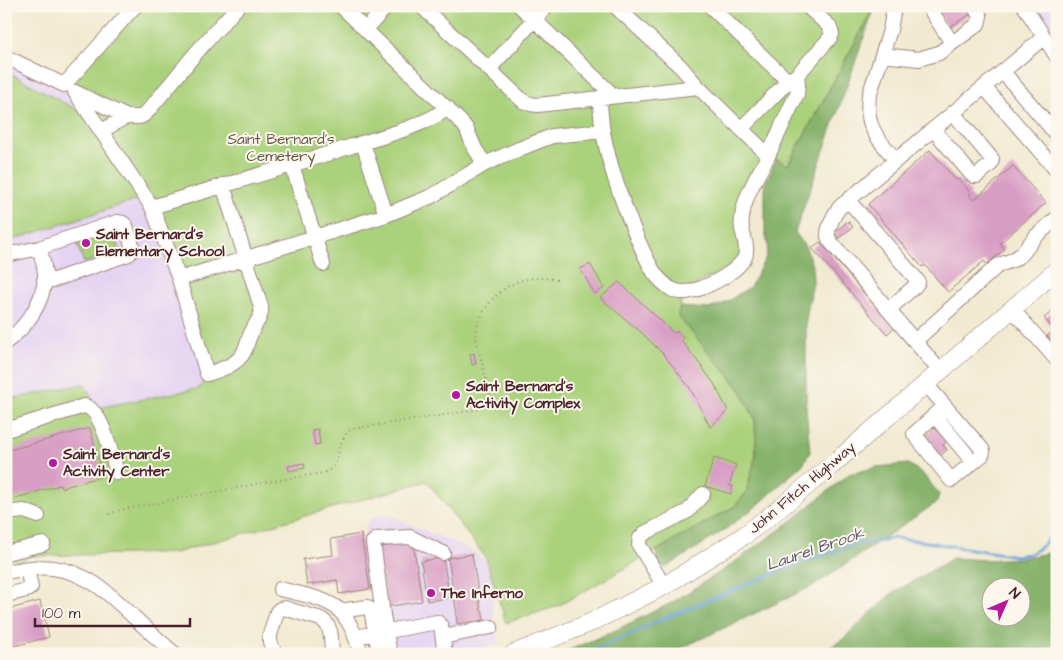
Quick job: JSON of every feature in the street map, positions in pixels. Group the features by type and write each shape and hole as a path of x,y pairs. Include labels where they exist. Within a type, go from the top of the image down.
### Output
{"main road":[{"name":"John Fitch Highway","path":"513,654 592,622 664,586 745,536 832,465 1057,270"}],"street":[{"path":"69,89 135,6"},
{"path":"6,58 127,117 136,118 143,116 148,111 238,6"},
{"path":"341,6 460,120 485,164"},
{"path":"366,29 388,6"},
{"path":"421,6 523,101 530,104 538,105 698,87"},
{"path":"520,6 614,96"},
{"path":"489,69 547,6"},
{"path":"615,6 681,67 698,87 768,155"},
{"path":"600,98 603,131 615,178 624,206 646,259 655,274 673,290 692,292 711,284 738,266 746,254 742,228 742,216 746,198 796,94 798,84 710,6"},
{"path":"741,129 793,78 830,38 832,34 829,26 807,6"},
{"path":"892,6 893,13 890,30 869,96 868,116 877,137 896,160"},
{"path":"928,6 952,43"},
{"path":"882,55 919,59 938,53 978,24 980,16 974,6"},
{"path":"1024,6 1057,57"},
{"path":"940,371 830,241 828,236 836,211 848,200 1044,38"},
{"path":"1003,72 1057,135"},
{"path":"984,87 1057,171"},
{"path":"69,89 102,131 152,207 178,279 207,374 229,366 240,358 252,330 261,315 261,307 223,185"},
{"path":"152,207 414,126 438,115 448,108"},
{"path":"933,129 971,174 977,176 991,164 992,159 953,113"},
{"path":"102,131 127,117"},
{"path":"178,279 386,215 432,196 485,164 552,136 603,131"},
{"path":"363,143 386,215"},
{"path":"292,165 324,264"},
{"path":"848,200 918,282 888,310"},
{"path":"915,341 995,268 1022,254 1035,237 1057,218"},
{"path":"6,256 39,248 114,223 120,222 126,226 132,245 131,252 126,256 54,280 44,280"},
{"path":"6,342 26,324 42,293 44,280 43,265 39,248"},
{"path":"1012,309 1057,360"},
{"path":"925,383 937,413 973,462"},
{"path":"6,430 88,406 102,423 117,473"},
{"path":"937,413 982,449 983,452 955,477 917,430 937,413"},
{"path":"664,586 639,545 640,538 645,533 688,510 703,494"},
{"path":"6,514 24,511 38,516"},
{"path":"378,654 381,632 372,542 376,539 410,537 443,553"},
{"path":"6,553 43,544"},
{"path":"6,572 41,567 53,568 89,580 110,594 175,654"},
{"path":"6,595 27,590 31,587 26,569"},
{"path":"280,589 326,602 340,611 356,637 361,654"},
{"path":"275,654 270,642 270,634 277,612 281,608 323,620 329,626 332,654"},
{"path":"340,611 370,608 390,654"},
{"path":"282,654 279,645 279,634 283,619 286,616 292,615 321,624 329,630 331,637"},
{"path":"356,637 437,622 441,626 445,654"},
{"path":"443,637 491,627"}],"path":[{"path":"109,514 120,510 327,472 336,462 346,433 352,429 480,408 487,400 488,391 476,332 477,326 487,307 496,295 516,282 536,278 557,280"}],"shaded area":[{"path":"1034,6 1057,6 1057,41"},
{"name":"Saint Bernard's Elementary School","path":"6,57 75,92 152,207 207,374 200,388 97,408 83,384 6,400"},
{"path":"381,514 386,514 469,549 487,562 492,577 493,613 499,644 463,654 386,654 366,536 366,526 369,521"}],"green space":[{"name":"Saint Bernard's Cemetery","path":"135,6 875,6 787,166 768,156 747,198 744,258 683,292 678,316 740,389 755,419 756,455 746,493 735,506 558,606 506,623 486,558 427,481 175,553 32,556 6,568 6,400 84,384 97,408 200,388 207,374 152,207 75,92 64,85"},
{"path":"875,6 795,232 806,248 812,266 813,282 806,319 806,408 810,452 803,464 759,504 720,533 667,567 659,568 655,562 657,550 735,506 746,493 756,455 755,419 740,389 678,316 680,307 709,309 725,303 750,287 766,257 768,246 765,231 765,184 776,159 788,165"},
{"path":"6,71 79,111 140,199 6,242"},
{"path":"113,229 120,252 84,263 76,241"},
{"path":"908,464 922,473 939,494 937,502 815,585 669,654 560,654 616,630 673,602 725,569 789,523 849,474 877,467"},
{"path":"1057,548 1057,654 819,654 842,640 891,594 953,558 984,560 1023,558 1053,552"}],"building":[{"path":"934,6 970,6 974,12 948,28"},
{"path":"6,14 13,17 6,31"},
{"path":"930,150 956,180 958,179 971,193 969,195 974,200 1013,166 1046,203 1000,243 1005,249 987,264 984,261 948,292 925,265 922,267 868,204"},
{"path":"848,221 853,227 839,238 835,232"},
{"path":"820,242 894,328 887,334 812,248"},
{"path":"590,264 604,288 595,294 580,269"},
{"path":"619,282 674,333 677,331 683,338 681,340 715,385 728,411 710,427 690,388 664,355 642,333 600,298"},
{"path":"1057,308 1057,347 1047,336 1054,330 1044,318"},
{"path":"474,353 476,364 472,365 470,354"},
{"path":"948,417 959,430 943,445 947,450 931,464 916,445"},
{"name":"Saint Bernard's Activity Center","path":"90,428 103,476 61,488 60,485 6,501 6,451"},
{"path":"318,429 320,444 315,445 312,430"},
{"path":"714,458 736,465 729,485 733,486 731,494 705,486"},
{"path":"304,463 305,468 289,471 288,466"},
{"path":"361,534 370,589 339,594 337,580 307,585 303,559 333,555 331,539"},
{"path":"413,542 422,601 386,607 377,548"},
{"path":"472,554 484,620 457,624 448,558"},
{"path":"443,558 450,598 427,601 421,561"},
{"path":"40,601 49,637 6,648 6,610"}],"waterway":[{"name":"Laurel Brook","path":"586,654 665,618 805,561 855,545 895,538 1016,556 1030,554 1042,546 1057,530"}],"place":[{"name":"Saint Bernard's Elementary School","path":"86,243"},
{"name":"Saint Bernard's Activity Complex","path":"456,395"},
{"name":"Saint Bernard's Activity Center","path":"53,463"},
{"name":"The Inferno","path":"431,593"}]}
